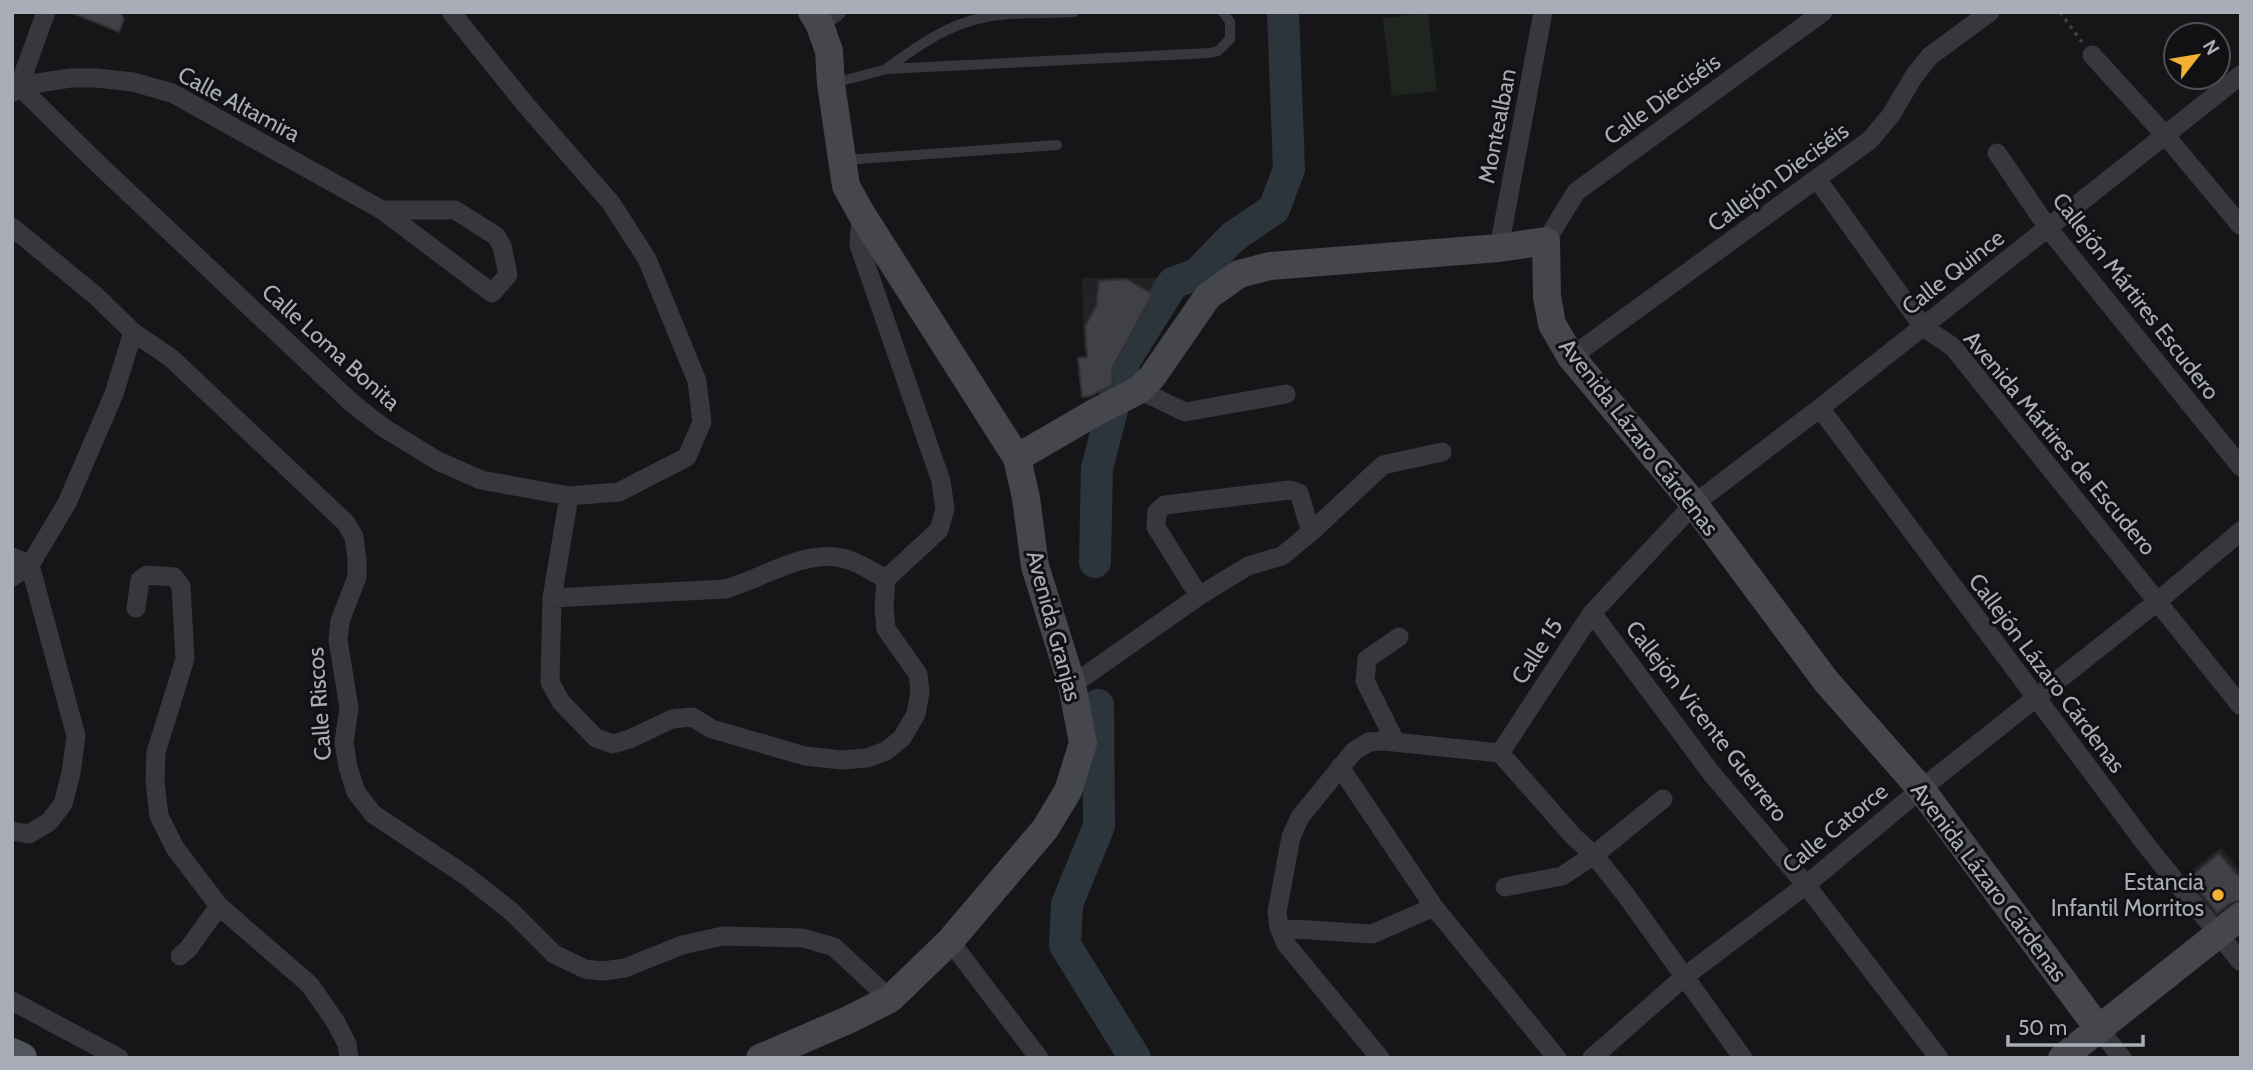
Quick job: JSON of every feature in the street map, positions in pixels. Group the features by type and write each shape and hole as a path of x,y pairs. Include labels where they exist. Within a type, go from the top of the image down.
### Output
{"main road":[{"name":"Avenida Granjas","path":"766,1057 890,999 950,941 1045,829 1068,791 1083,743 1072,685 1035,566 1026,498 1017,458 846,186 822,16"},
{"path":"1017,458 1139,390 1152,377 1208,296 1239,274 1270,266 1499,248 1546,241"},
{"name":"Avenida Lázaro Cárdenas","path":"1546,241 1547,297 1552,324 1571,357 1694,504 1826,681 1921,789 2098,1028"},
{"path":"2062,1058 2241,916"},
{"path":"12,1054 21,1058"}],"street":[{"path":"16,90 46,12"},
{"name":"Calle Loma Bonita","path":"16,90 334,386 384,428 438,461 481,480 569,496 619,492 687,457 702,422 697,380 647,258 611,203 525,104 451,12"},
{"name":"Montealban","path":"1499,248 1543,12"},
{"name":"Calle Dieciséis","path":"1546,241 1576,192 1823,12"},
{"name":"Callejón Dieciséis","path":"1571,357 1870,140 1891,115 1914,76 1930,56 1990,12"},
{"path":"2092,55 2165,135 2241,226"},
{"name":"Calle Quince","path":"1694,504 1820,408 2241,75"},
{"name":"Calle Altamira","path":"16,90 70,78 97,78 134,82 172,93 382,210 492,293 508,275 502,246 496,236 455,210 382,210"},
{"name":"Callejón Mártires Escudero","path":"1997,153 2048,228 2241,467"},
{"name":"Avenida Mártires de Escudero","path":"1818,179 1923,327 1953,347 2241,706"},
{"path":"569,496 552,598 550,682 561,702 596,738 613,744 631,739 672,719 691,717 712,729 804,756 841,760 867,758 886,751 902,738 916,714 920,692 918,674 886,629 886,579 939,530 945,509 940,481 859,245 861,213"},
{"name":"Calle Riscos","path":"12,227 96,296 133,332 172,358 346,523 354,537 357,577 340,621 338,640 349,708 344,742 356,792 373,814 465,875 512,912 554,954 585,969 603,971 625,968 682,945 723,936 803,938 834,947 890,999"},
{"path":"12,577 21,561 67,503 114,394 133,332"},
{"path":"1139,390 1185,412 1286,394"},
{"name":"Callejón Lázaro Cárdenas","path":"1820,408 2035,699 2147,846 2241,962"},
{"path":"1072,685 1199,596 1248,566 1282,556 1384,465 1442,452"},
{"path":"1199,596 1156,527 1157,512 1165,505 1290,490 1299,494 1311,532"},
{"name":"Calle 15","path":"1500,753 1592,613 1694,504"},
{"name":"Calle Catorce","path":"1592,1058 1684,977 1805,885 2241,531"},
{"path":"552,598 725,589 815,558 837,557 858,564 886,579"},
{"path":"12,831 29,834 49,822 63,804 76,736 21,561"},
{"path":"136,608 140,580 148,575 174,577 181,586 185,659 156,752 155,781 159,817 174,848 219,906 310,985 335,1021 347,1044 349,1058"},
{"name":"Callejón Vicente Guerrero","path":"1592,613 1712,775 1805,885 1939,1058"},
{"path":"1395,741 1365,681 1367,659 1399,637"},
{"path":"1378,1057 1286,944 1279,928 1277,912 1291,836 1300,817 1354,751 1369,742 1395,741 1500,753 1574,837 1594,855 1743,1058"},
{"path":"1340,767 1434,907 1558,1058"},
{"path":"1505,887 1562,876 1594,855 1663,799"},
{"path":"180,956 190,948 219,906"},
{"path":"1279,928 1372,934 1434,907"},
{"path":"950,941 1039,1058"},
{"path":"12,1001 119,1058"},
{"name":"Avenida Lázaro Cárdenas","path":"2098,1028 2122,1058"}],"lane":[{"path":"887,68 926,40 962,23 985,17 1074,12"},
{"path":"831,84 887,68 1210,53 1218,51 1230,39 1230,22 1223,12"},
{"path":"841,160 1058,145"}],"path":[{"path":"2060,12 2092,55"}],"shaded area":[{"path":"1428,13 1437,91 1392,96 1383,18"},
{"path":"1082,278 1164,278 1117,367 1084,349"},
{"name":"Estancia Infantil Morritos","path":"2221,847 2241,872 2241,912 2222,927 2182,878"}],"building":[{"path":"70,12 120,12 124,19 119,32"},
{"path":"1126,279 1153,294 1112,369 1113,385 1082,397 1078,358 1087,357 1085,326 1096,306 1099,281"},
{"name":"Estancia Infantil Morritos","path":"2219,853 2241,879 2241,900 2231,903 2217,913 2189,878"}],"waterway":[{"path":"1095,562 1097,468 1125,360 1173,283 1197,274 1233,237 1274,209 1289,169 1283,12"},
{"path":"1098,705 1099,826 1067,904 1065,945 1135,1058"}],"place":[{"name":"Estancia Infantil Morritos","path":"2218,895"}]}
